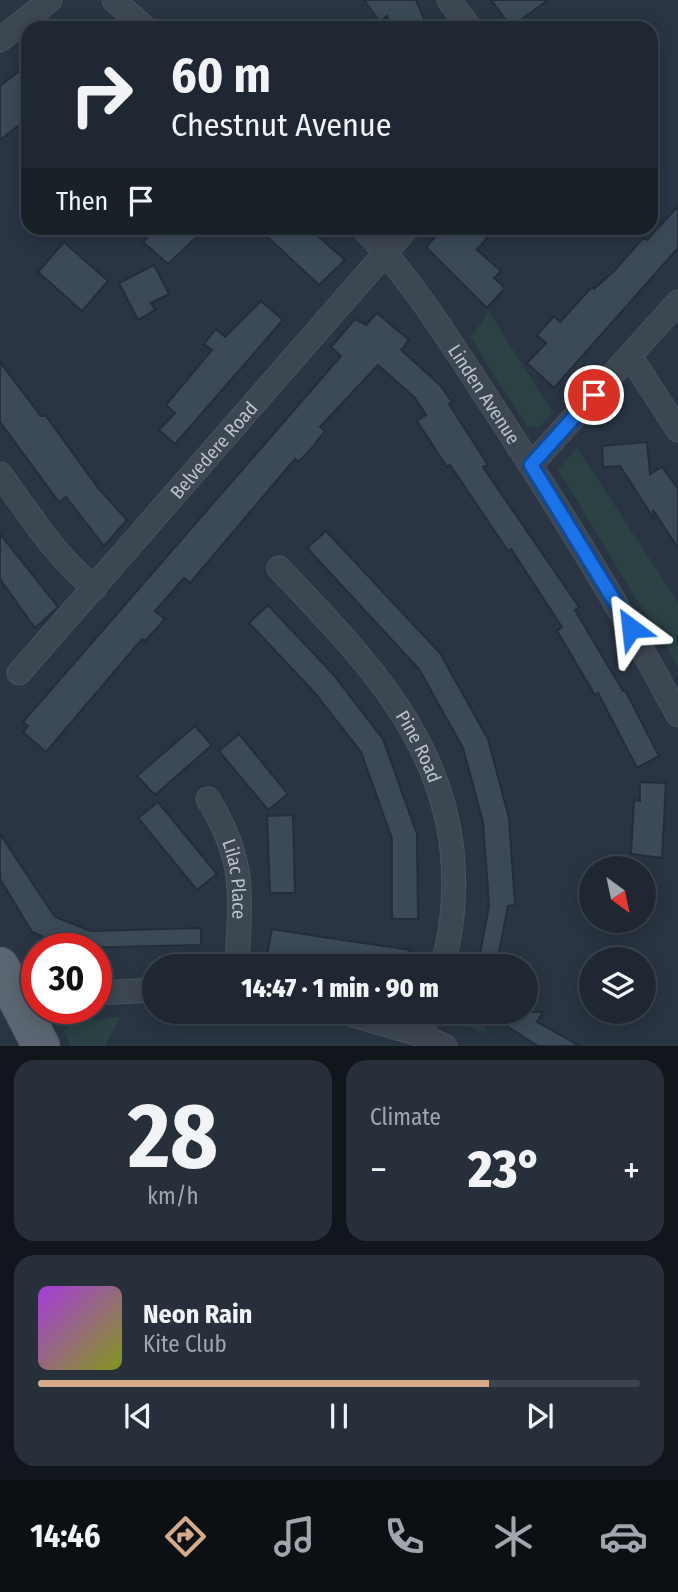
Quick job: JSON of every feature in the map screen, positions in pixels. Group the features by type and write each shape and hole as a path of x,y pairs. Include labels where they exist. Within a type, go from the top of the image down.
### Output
{"main road":[{"path":"0,966 21,1000"}],"street":[{"path":"24,21 50,0"},
{"path":"114,0 137,21"},
{"path":"449,0 465,21"},
{"path":"0,40 21,23"},
{"name":"Linden Avenue","path":"370,235 415,289 531,465 622,611 678,715"},
{"name":"Belvedere Road","path":"19,673 401,235"},
{"path":"531,465 678,302"},
{"path":"630,356 678,430"},
{"path":"0,474 78,575 95,588"},
{"name":"Pine Road","path":"279,568 362,657 408,719 424,749 441,789 449,826 454,875 454,916 445,954"},
{"name":"Lilac Place","path":"208,799 224,826 238,864 237,954"},
{"path":"112,992 142,991"},
{"path":"384,1024 421,1035 445,1046"},
{"path":"421,1035 424,1024"}],"green space":[{"path":"488,310 553,413 539,427 527,426 470,337"},
{"path":"577,448 678,602 678,667 558,470"},
{"path":"120,1017 105,1046 70,1046 64,1031 72,1024 112,1024 112,1018"},
{"path":"463,1024 484,1024 488,1035"}],"building":[{"path":"364,0 416,0 425,21 389,21 387,16 379,21"},
{"path":"491,0 548,0 519,21 507,21"},
{"path":"21,70 21,124 0,140 0,86"},
{"path":"678,206 678,248 554,388 527,363 546,343 537,335 554,316 560,322 592,287 594,289 616,269 643,238 647,240 652,235 658,235 658,228"},
{"path":"150,235 199,235 168,264 143,242"},
{"path":"265,235 317,235 345,260 319,285"},
{"path":"437,235 489,235 477,250 501,271 494,278 505,288 487,308 426,247"},
{"path":"64,242 108,281 82,311 38,272"},
{"path":"154,265 169,294 151,303 155,310 138,320 119,283"},
{"path":"261,301 283,320 175,444 159,430 175,413 166,405 212,350 204,344 216,329 225,337"},
{"path":"377,313 409,340 401,350 440,385 452,402 449,404 488,465 483,467 579,607 575,610 623,691 625,690 659,756 637,768 598,693 595,695 557,631 562,627 511,549 508,551 417,421 426,415 415,398 378,365 320,427 325,431 310,450 298,462 295,459 190,583 184,578 155,611 165,619 145,641 142,639 46,752 23,732 28,726 23,722 341,356 331,347 355,319 366,325"},
{"path":"0,362 41,416 46,416 99,489 127,520 104,546 66,497 59,502 0,422"},
{"path":"647,442 650,474 662,467 678,489 678,548 653,510 654,519 620,466 603,467 602,446"},
{"path":"326,531 440,653 488,739 509,818 515,905 508,906 499,954 480,954 489,906 483,822 463,748 419,669 307,548"},
{"path":"0,534 58,607 35,628 0,579"},
{"path":"268,605 332,673 383,739 417,834 418,919 392,919 392,839 361,752 314,692 249,623"},
{"path":"195,726 212,745 155,795 137,776"},
{"path":"239,734 288,794 268,810 219,751"},
{"path":"640,782 666,783 662,858 631,854 634,800 640,801"},
{"path":"158,802 217,874 197,890 138,818"},
{"path":"293,815 295,893 270,893 267,816"},
{"path":"0,834 55,917 91,931 201,928 201,945 112,947 112,933 34,933 0,879"},
{"path":"272,929 412,950 406,954 267,954"},
{"path":"538,1023 580,1046 538,1046 505,1025"}],"route":[{"path":"594,395 531,465 631,628"}]}
